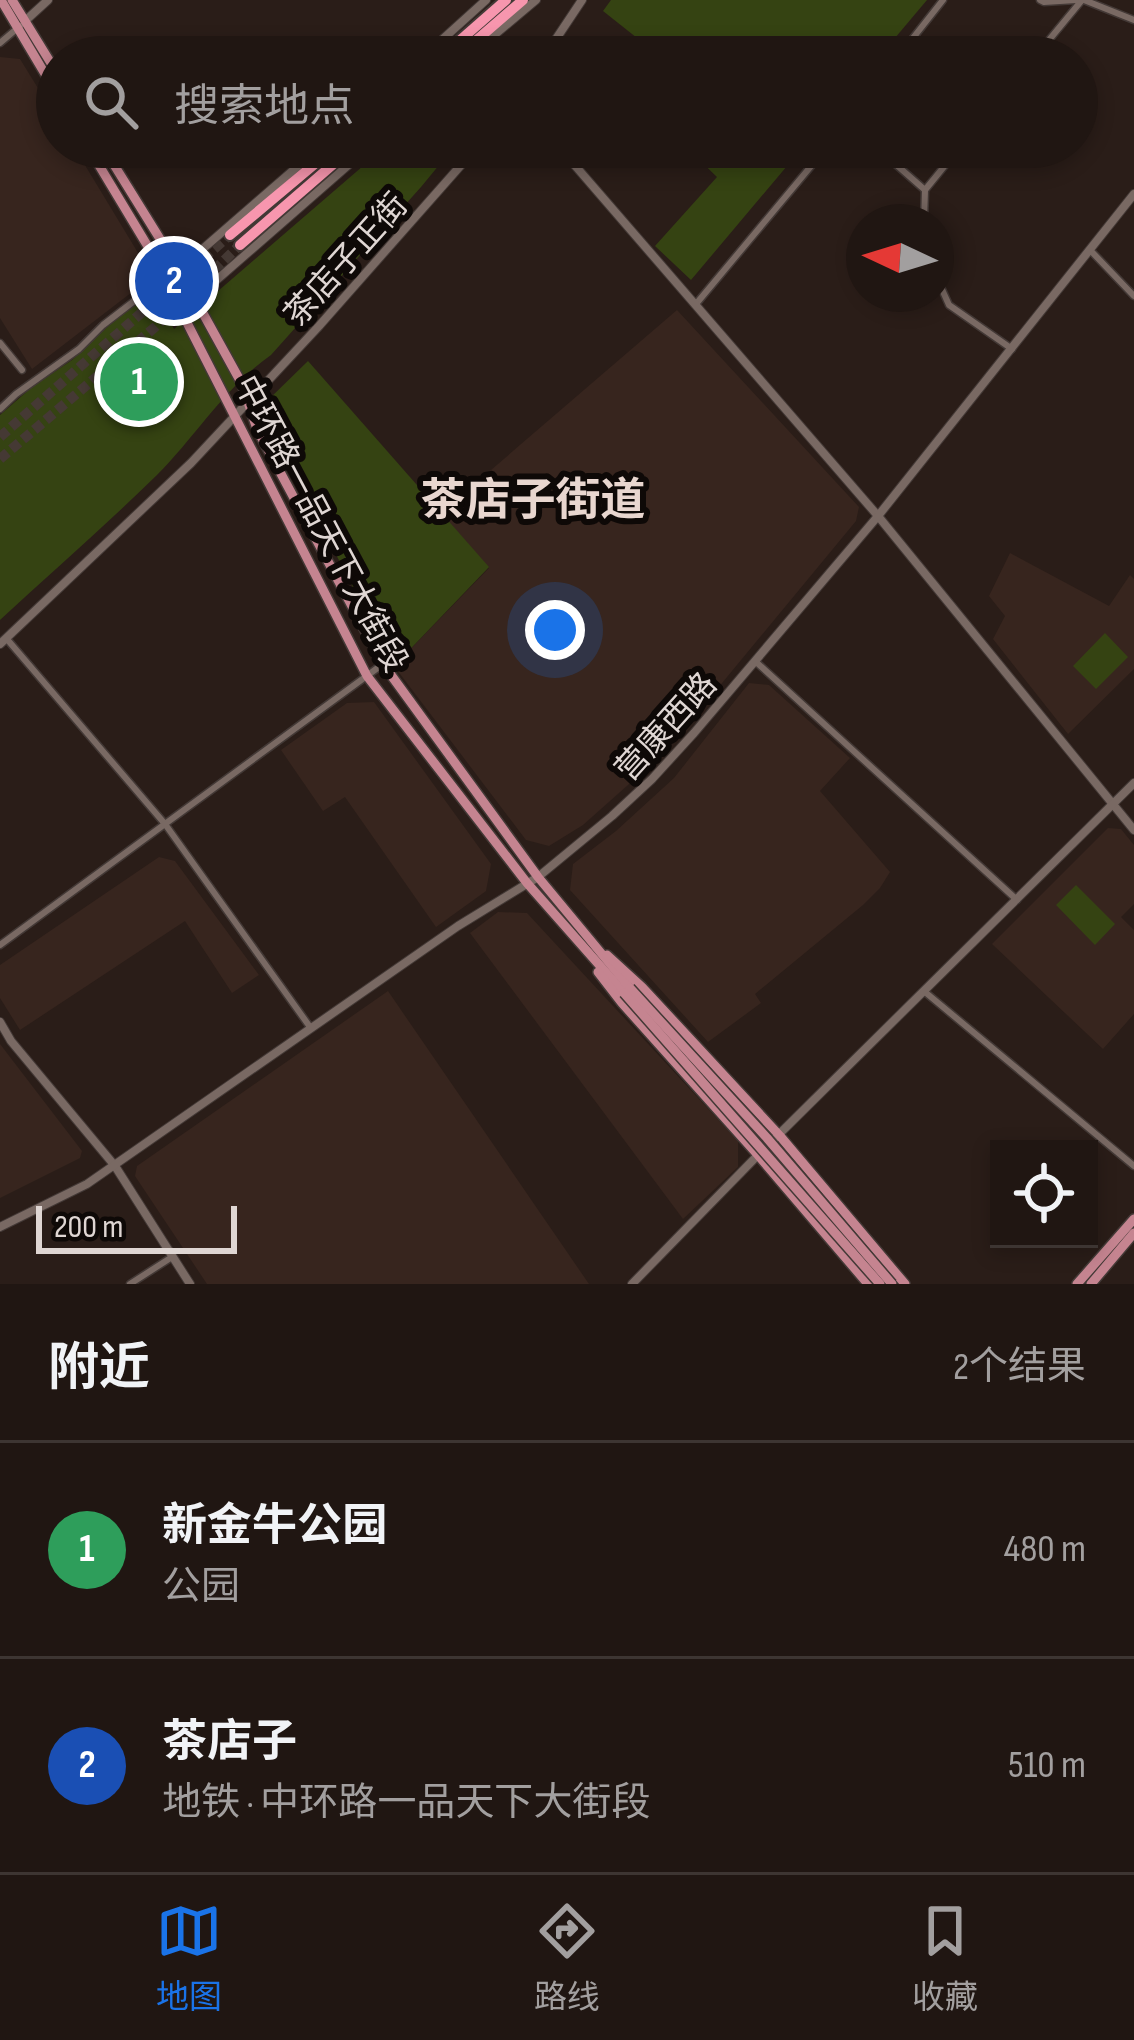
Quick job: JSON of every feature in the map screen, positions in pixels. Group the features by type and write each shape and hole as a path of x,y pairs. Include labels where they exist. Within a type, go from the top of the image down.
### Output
{"highway":[{"path":"464,36 503,0"},
{"path":"482,36 524,0"},
{"path":"312,168 235,240 326,168"}],"main road":[{"path":"1,0 36,45"},
{"path":"12,0 36,54"},
{"name":"中环路一品天下大街段","path":"100,168 164,278 367,676 627,990"},
{"name":"中环路一品天下大街段","path":"116,168 242,384 257,429 383,664 532,880"},
{"name":"中环路一品天下大街段","path":"591,951 616,962 642,987 780,1136 905,1284"},
{"name":"中环路一品天下大街段","path":"591,951 603,980 622,1003 868,1284"},
{"path":"627,990 880,1284"},
{"path":"627,990 767,1138 892,1284"},
{"path":"1076,1284 1134,1220"},
{"path":"1091,1284 1134,1233"}],"street":[{"path":"0,44 48,0"},
{"path":"447,36 487,0"},
{"path":"457,36 487,0"},
{"path":"494,36 536,0"},
{"path":"558,36 582,0"},
{"path":"915,36 943,0"},
{"path":"1040,0 1081,0 1134,20"},
{"path":"1052,36 1081,0"},
{"path":"0,409 295,168"},
{"path":"181,311 345,168"},
{"name":"茶店子正街","path":"234,417 458,168"},
{"path":"577,168 878,516 1134,830"},
{"path":"696,304 809,168"},
{"path":"900,168 925,190"},
{"path":"925,204 925,190 943,168"},
{"name":"营康西路","path":"0,1227 115,1166 310,1027 532,880 613,816 652,779 878,516 1134,194"},
{"path":"1091,251 1134,296"},
{"path":"954,308 1012,349"},
{"path":"0,343 22,370"},
{"path":"234,417 3,641 165,824 310,1027"},
{"path":"755,662 1017,900"},
{"path":"0,945 383,664"},
{"path":"632,1284 1134,783"},
{"path":"926,992 1134,1166"},
{"path":"0,1022 115,1166 190,1284"},
{"path":"130,1284 172,1257"}],"shaded area":[{"path":"0,57 20,59 36,85 36,168 87,168 149,271 149,279 32,369 0,318"},
{"path":"677,310 859,507 856,521 646,769 583,825 549,846 526,840 394,666 489,568 441,513"},
{"path":"1010,553 1109,606 1130,575 1134,579 1134,669 1068,734 993,639 1005,616 989,596"},
{"path":"749,683 769,685 850,758 820,791 890,872 863,905 755,994 761,1003 708,1042 570,890 573,864 674,778"},
{"path":"374,702 491,864 486,891 436,927 345,797 323,811 281,750 347,703"},
{"path":"1108,828 1121,829 1134,845 1134,904 1121,917 1134,930 1134,1014 1103,1049 992,944"},
{"path":"159,857 175,861 259,975 232,993 185,921 20,1030 0,998 0,965"},
{"path":"498,912 527,913 738,1141 738,1167 683,1219 470,933"},
{"path":"388,991 589,1284 207,1284 135,1176 137,1166"},
{"path":"0,1044 82,1151 80,1158 0,1198"}],"green space":[{"path":"611,0 927,0 897,36 635,36 603,11"},
{"path":"361,168 437,168 157,475 0,620 0,415 154,292 174,329"},
{"path":"708,168 785,168 691,280 655,246 717,177"},
{"path":"308,361 489,567 394,666 266,420 265,403"},
{"path":"1105,633 1128,657 1096,689 1073,666"},
{"path":"1076,885 1115,924 1095,945 1056,905"}],"tunnel":[{"path":"0,437 230,235"},
{"path":"0,459 154,328 240,245"}],"place":[{"name":"茶店子","path":"174,281"},
{"name":"新金牛公园","path":"139,382"}],"district":[{"name":"茶店子街道","path":"533,499"}]}
